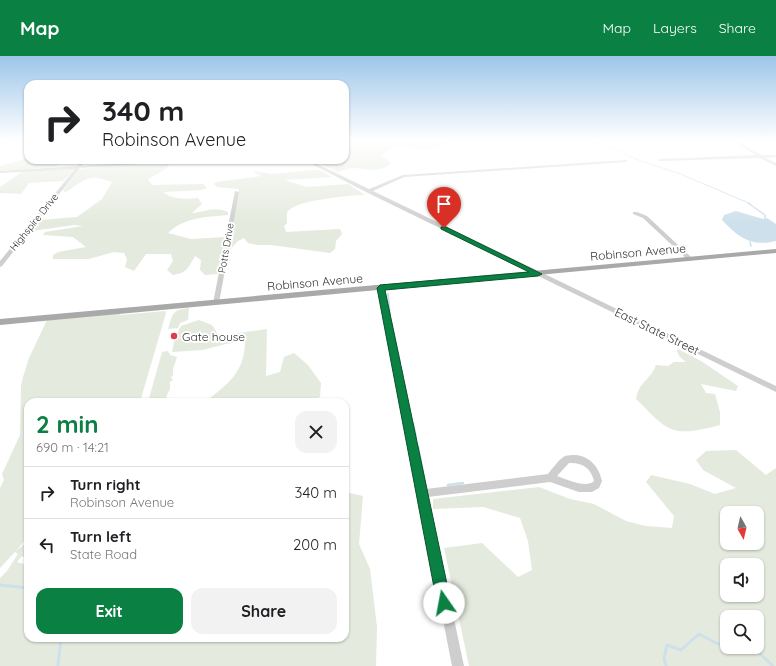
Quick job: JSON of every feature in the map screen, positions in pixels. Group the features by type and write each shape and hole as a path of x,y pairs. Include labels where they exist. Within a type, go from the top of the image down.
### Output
{"main road":[{"name":"Robinson Avenue","path":"0,322 538,274 776,251"}],"street":[{"path":"0,172 55,168"},
{"name":"Highspire Drive","path":"0,265 77,168"},
{"name":"East State Street","path":"323,168 776,389"},
{"path":"368,191 403,176 515,168"},
{"name":"Potts Drive","path":"216,303 236,192"},
{"path":"635,213 645,217 690,259"},
{"path":"380,288 421,494 458,666"},
{"path":"421,494 550,478 566,485 586,489 592,488 598,481 588,462 577,458 567,459 550,478"}],"shaded area":[{"path":"0,168 35,168 0,171"},
{"path":"166,168 148,179 152,185 203,184 207,188 202,190 163,192 175,198 198,198 202,204 192,213 218,209 228,212 228,215 204,217 188,221 174,228 168,233 191,239 226,237 218,274 205,275 200,270 201,260 195,256 187,269 181,273 173,275 167,270 173,261 171,254 146,254 134,271 125,267 127,259 124,253 114,252 89,259 53,259 53,255 58,252 86,247 73,237 43,235 45,232 83,226 74,225 32,231 40,220 77,217 102,199 112,182 104,179 92,178 83,181 66,192 63,191 79,169"},
{"path":"331,168 349,168 344,170 338,172"},
{"path":"356,168 380,168 372,170"},
{"path":"75,169 63,181 29,183 21,194 0,193 0,187 23,171"},
{"path":"320,170 332,177 285,180 306,187 348,184 365,195 336,197 312,201 293,207 288,211 287,223 284,226 286,232 340,229 342,234 336,241 335,249 330,253 271,245 257,245 248,243 244,238 238,241 228,252 239,189 217,187 214,184 216,182 262,176 254,173 255,171 271,174"},
{"path":"189,308 188,320 180,323 178,328 168,329 172,316 176,311"},
{"path":"121,311 120,315 165,311 166,313 141,398 24,398 24,542 16,551 24,544 24,557 22,556 17,562 24,564 24,642 349,642 349,493 363,496 359,544 370,569 377,627 376,666 0,666 0,578 7,571 18,554 15,552 0,568 0,488 4,480 2,474 20,435 21,386 23,377 29,358 48,318"},
{"path":"199,320 212,325 219,336 267,329 266,376 280,372 284,357 294,353 308,365 321,383 320,397 210,398 234,376 242,361 245,341 203,350 172,352 175,337 181,326"},
{"path":"678,349 701,361 738,386 736,391 701,384 706,393 715,394 720,412 720,425 690,431 674,430 659,421 636,399 637,393 651,375 656,365 668,366 674,362 686,362 679,356 677,351"},
{"path":"168,351 170,355 177,357 173,369 173,375 171,377 173,380 170,382 170,389 167,398 149,398 162,352"},
{"path":"736,450 766,475 776,468 776,666 469,666 444,548 482,543 518,577 532,570 528,541 520,518 483,507 433,509 433,499 539,487 570,499 594,504 626,521 646,526 672,528 674,516 646,482 651,475 690,484 715,494 736,488 703,470 696,460 706,451"}],"water":[{"path":"736,211 763,219 767,218 776,224 776,241 767,243 752,242 734,232 722,220 724,215"}],"waterway":[{"path":"664,168 751,204"},
{"path":"748,203 765,215 765,218"},
{"path":"750,242 751,246"},
{"path":"388,294 390,314"},
{"path":"391,321 400,362"},
{"path":"401,367 404,384"},
{"path":"404,383 411,417"},
{"path":"413,423 416,438"},
{"path":"418,446 425,484"},
{"path":"448,485 463,483"},
{"path":"0,585 24,588"},
{"path":"666,666 664,659 667,645 681,650 699,634 718,644 720,644"},
{"path":"58,666 61,642"},
{"path":"760,654 773,666"}],"place":[{"name":"Gate house","path":"174,336"}],"route":[{"path":"444,228 538,274 380,288 444,603"}]}
